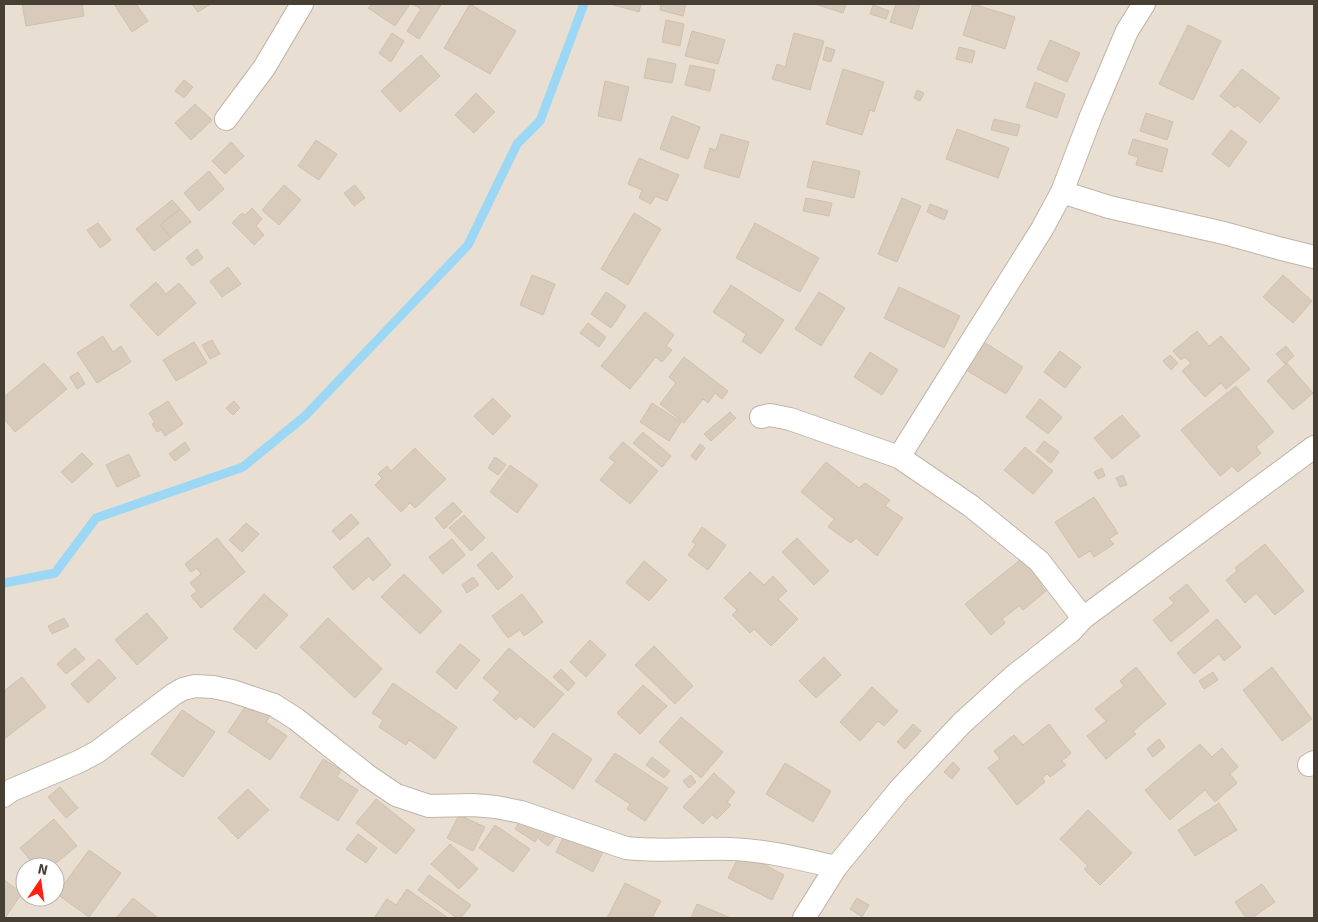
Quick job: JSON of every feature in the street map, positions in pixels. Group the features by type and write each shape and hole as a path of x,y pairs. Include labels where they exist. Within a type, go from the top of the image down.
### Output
{"street":[{"path":"226,119 264,68 302,4"},
{"path":"899,457 1042,229 1062,192 1091,116 1127,31 1144,4"},
{"path":"1062,192 1109,207 1224,232 1314,257"},
{"path":"761,417 770,415 790,419 899,457 971,506 1039,561 1083,618"},
{"path":"804,918 836,867 900,789 962,723 1014,676 1071,631 1083,618 1314,447"},
{"path":"4,796 12,790 97,752 183,689 195,686 213,687 232,691 274,705 296,719 368,776 396,795 429,806 473,805 521,812 626,848 644,850 752,850 836,867"}],"shaded area":[{"path":"4,4 1314,4 1314,918 4,918"}],"building":[{"path":"22,4 82,4 84,16 26,26"},
{"path":"114,4 136,4 148,21 132,32"},
{"path":"192,4 211,4 198,12"},
{"path":"372,4 410,4 395,26 368,8"},
{"path":"412,4 441,5 419,39 407,31 421,9"},
{"path":"470,4 516,31 490,74 444,48"},
{"path":"610,4 641,4 639,12"},
{"path":"661,4 686,4 683,16 660,10"},
{"path":"815,4 846,4 843,13"},
{"path":"896,4 920,4 912,29 890,22"},
{"path":"973,4 1015,17 1005,49 963,35"},
{"path":"873,5 889,11 886,19 870,14"},
{"path":"666,20 684,24 680,46 662,42"},
{"path":"1188,25 1221,41 1193,100 1159,84"},
{"path":"692,31 725,40 718,64 685,56"},
{"path":"392,33 404,41 391,62 379,53"},
{"path":"794,33 824,41 810,90 772,79 777,64 785,67"},
{"path":"1050,40 1080,53 1067,82 1037,69"},
{"path":"826,47 835,50 831,62 823,60"},
{"path":"959,47 975,51 972,63 956,59"},
{"path":"421,55 440,76 400,112 381,91"},
{"path":"648,58 676,64 672,83 644,78"},
{"path":"690,65 715,70 710,91 685,85"},
{"path":"843,69 884,82 874,112 870,110 862,135 826,124"},
{"path":"1242,69 1280,98 1260,123 1237,105 1235,108 1220,96"},
{"path":"184,80 193,87 184,98 175,91"},
{"path":"605,81 629,87 621,121 598,116"},
{"path":"1035,82 1065,94 1057,118 1026,107"},
{"path":"917,90 924,93 920,101 914,98"},
{"path":"476,93 495,112 474,133 455,115"},
{"path":"195,104 212,120 191,140 175,123"},
{"path":"1146,113 1173,122 1167,140 1140,131"},
{"path":"672,116 700,127 688,159 660,149"},
{"path":"994,119 1020,125 1017,136 991,130"},
{"path":"957,129 1009,148 998,178 946,159"},
{"path":"1231,130 1247,142 1229,167 1212,154"},
{"path":"721,134 749,142 739,178 704,168 710,148 716,150"},
{"path":"1133,139 1168,149 1162,172 1136,165 1138,157 1128,154"},
{"path":"316,140 337,154 319,180 298,166"},
{"path":"231,142 244,156 225,174 212,161"},
{"path":"639,158 679,175 667,201 655,196 651,204 639,198 642,190 628,184"},
{"path":"813,161 860,171 854,198 807,187"},
{"path":"209,171 224,189 199,211 184,193"},
{"path":"284,185 301,200 279,225 262,210"},
{"path":"355,185 365,198 354,206 344,193"},
{"path":"806,198 832,203 829,216 803,211"},
{"path":"902,198 921,206 897,262 878,254"},
{"path":"172,200 180,209 160,225 171,238 154,251 136,229"},
{"path":"930,204 948,211 944,220 927,212"},
{"path":"252,208 262,219 256,226 264,235 254,245 232,223 242,213 245,215"},
{"path":"180,209 191,222 171,238 160,225"},
{"path":"634,213 661,229 628,285 601,269"},
{"path":"98,223 111,240 100,248 87,230"},
{"path":"755,223 819,258 800,292 736,258"},
{"path":"197,249 203,258 192,266 186,258"},
{"path":"228,267 241,284 222,297 210,281"},
{"path":"532,275 555,284 543,315 520,305"},
{"path":"1283,275 1312,301 1293,323 1263,297"},
{"path":"156,282 166,294 179,283 196,303 158,336 130,305"},
{"path":"731,285 784,320 761,354 742,341 746,334 713,312"},
{"path":"899,287 960,316 944,348 884,318"},
{"path":"606,292 626,306 611,328 591,314"},
{"path":"819,292 845,308 821,346 795,329"},
{"path":"645,312 674,335 666,346 672,350 662,362 656,357 630,389 601,366"},
{"path":"588,323 606,337 599,347 580,333"},
{"path":"1197,331 1209,346 1221,336 1250,369 1226,389 1221,383 1205,397 1182,371 1191,363 1185,357 1181,360 1173,351"},
{"path":"103,336 113,352 121,346 131,362 97,383 77,353"},
{"path":"212,340 220,354 210,359 202,345"},
{"path":"194,342 207,363 176,381 163,360"},
{"path":"984,342 1023,367 1006,394 966,370"},
{"path":"1286,346 1294,356 1285,364 1276,354"},
{"path":"1060,351 1081,367 1065,388 1044,372"},
{"path":"870,352 898,370 882,395 854,377"},
{"path":"1170,355 1178,363 1171,370 1163,361"},
{"path":"684,357 728,391 722,399 715,393 708,403 703,399 684,423 660,404 676,383 669,377"},
{"path":"44,363 67,389 15,432 4,419 4,397"},
{"path":"1287,363 1313,393 1293,410 1267,381"},
{"path":"78,372 85,384 77,389 70,377"},
{"path":"1236,386 1274,432 1256,447 1261,453 1238,472 1232,466 1220,476 1181,430"},
{"path":"493,398 511,416 493,435 474,416"},
{"path":"1040,399 1062,417 1048,434 1026,417"},
{"path":"168,401 183,424 165,436 161,430 157,432 152,424 155,423 149,413"},
{"path":"234,401 240,408 233,415 226,408"},
{"path":"652,403 681,422 669,441 640,422"},
{"path":"730,412 736,418 711,441 704,434"},
{"path":"1122,415 1140,436 1112,459 1094,438"},
{"path":"643,432 671,456 662,467 633,443"},
{"path":"1044,441 1059,452 1051,463 1036,451"},
{"path":"185,442 190,450 175,461 169,454"},
{"path":"623,442 658,471 630,504 600,480 615,462 609,458"},
{"path":"700,444 705,448 696,460 691,456"},
{"path":"1025,447 1053,471 1033,494 1004,470"},
{"path":"415,448 446,479 415,508 410,503 401,512 375,485 382,478 378,474 387,466 391,471"},
{"path":"82,453 93,464 72,483 61,472"},
{"path":"129,454 140,476 117,487 106,465"},
{"path":"495,457 506,465 498,475 488,468"},
{"path":"826,462 859,488 865,483 890,500 885,506 903,518 877,556 856,538 851,543 828,527 834,519 801,492"},
{"path":"510,465 538,485 517,513 490,492"},
{"path":"1102,468 1105,476 1098,479 1094,472"},
{"path":"1123,475 1127,485 1120,487 1116,478"},
{"path":"1094,497 1118,533 1109,539 1114,544 1094,557 1090,551 1079,558 1055,522"},
{"path":"453,502 462,512 444,529 435,518"},
{"path":"351,514 359,523 340,540 332,531"},
{"path":"464,515 485,538 471,551 449,528"},
{"path":"246,523 259,534 242,552 229,540"},
{"path":"702,527 726,545 708,570 688,555 696,544 692,542"},
{"path":"368,537 391,565 373,581 369,576 353,590 333,567"},
{"path":"217,538 245,572 201,608 191,596 197,591 190,583 201,574 197,568 191,572 185,564"},
{"path":"797,538 829,571 814,585 782,552"},
{"path":"452,539 465,555 443,574 429,557"},
{"path":"1265,544 1304,591 1275,615 1256,593 1245,603 1226,580 1237,571 1235,568"},
{"path":"492,552 513,577 498,590 477,565"},
{"path":"1025,556 1046,582 1041,586 1046,591 1023,610 1019,606 1002,619 1005,623 991,635 965,604"},
{"path":"644,561 667,580 649,601 626,583"},
{"path":"750,572 764,585 773,576 787,591 778,599 798,619 771,646 754,629 750,633 732,615 737,610 724,598"},
{"path":"404,574 442,611 420,634 381,597"},
{"path":"473,577 479,585 467,593 462,585"},
{"path":"1187,584 1209,611 1171,642 1153,620 1174,603 1169,598"},
{"path":"264,594 288,615 256,649 233,629"},
{"path":"522,594 543,622 524,636 520,630 508,638 492,616"},
{"path":"147,613 168,638 137,665 115,640"},
{"path":"64,618 69,626 52,634 48,626"},
{"path":"328,618 382,669 355,698 300,647"},
{"path":"1217,619 1241,647 1224,661 1219,654 1194,674 1177,653"},
{"path":"590,640 606,655 586,677 570,662"},
{"path":"460,644 480,660 456,689 436,672"},
{"path":"654,646 693,686 675,704 635,665"},
{"path":"75,648 85,659 66,674 57,664"},
{"path":"509,648 564,694 534,728 520,716 516,720 493,700 500,692 483,678"},
{"path":"824,657 841,675 816,698 799,681"},
{"path":"99,659 116,678 88,703 71,684"},
{"path":"1136,667 1166,704 1133,731 1136,734 1106,759 1087,736 1106,721 1095,709 1124,686 1120,681"},
{"path":"1272,667 1312,719 1282,741 1243,690"},
{"path":"561,669 575,683 568,691 553,677"},
{"path":"1213,672 1218,680 1204,689 1199,681"},
{"path":"22,677 46,707 4,739 4,691"},
{"path":"393,683 457,727 435,759 409,740 406,745 379,727 383,720 372,713"},
{"path":"643,685 667,706 640,734 617,713"},
{"path":"872,687 898,711 884,726 878,721 860,741 840,722"},
{"path":"249,701 270,716 266,722 287,736 270,760 228,732"},
{"path":"182,710 215,732 183,777 151,754"},
{"path":"681,717 723,752 701,778 659,742"},
{"path":"913,724 921,731 905,749 897,742"},
{"path":"1049,724 1071,753 1062,761 1066,765 1050,777 1047,774 1042,778 1045,782 1017,805 988,768 1000,759 994,751 1014,735 1023,745"},
{"path":"553,733 592,759 573,789 533,762"},
{"path":"1159,739 1165,747 1153,757 1147,749"},
{"path":"1200,744 1212,757 1222,748 1238,767 1230,774 1237,783 1215,802 1205,790 1170,820 1145,790"},
{"path":"615,753 668,788 645,821 627,809 630,804 595,781"},
{"path":"652,757 670,771 664,778 646,765"},
{"path":"323,759 341,770 337,777 358,790 338,821 300,797"},
{"path":"953,762 960,769 952,779 944,772"},
{"path":"785,763 831,791 813,822 766,794"},
{"path":"714,773 735,792 727,802 731,805 717,819 712,815 703,824 683,807"},
{"path":"691,775 696,782 689,788 683,781"},
{"path":"60,787 78,808 66,818 48,797"},
{"path":"248,789 269,810 238,839 218,818"},
{"path":"376,799 415,830 396,854 356,823"},
{"path":"1219,803 1237,830 1195,856 1178,830"},
{"path":"1088,810 1132,853 1100,885 1084,869 1088,866 1060,839"},
{"path":"459,815 485,827 473,851 447,838"},
{"path":"524,815 545,828 535,842 515,829"},
{"path":"54,819 77,846 63,857 28,857 20,848"},
{"path":"495,825 530,849 513,872 479,848"},
{"path":"547,829 556,836 548,846 539,839"},
{"path":"567,830 604,850 593,872 556,852"},
{"path":"358,834 377,848 366,863 346,849"},
{"path":"450,844 478,869 459,889 431,864"},
{"path":"89,850 121,873 89,917 65,900 65,883"},
{"path":"741,852 784,875 772,900 728,878"},
{"path":"429,875 471,905 461,918 457,918 418,890"},
{"path":"4,880 15,888 15,903 4,918"},
{"path":"625,883 661,901 652,918 607,918"},
{"path":"1262,884 1275,902 1252,918 1246,918 1235,902"},
{"path":"407,889 448,918 374,918 387,899 396,905"},
{"path":"133,898 158,918 116,918"},
{"path":"857,898 869,905 862,917 850,909"},
{"path":"697,904 731,918 691,918"}],"waterway":[{"path":"4,583 55,573 96,518 243,467 305,416 468,245 517,144 540,121 584,4"}]}
